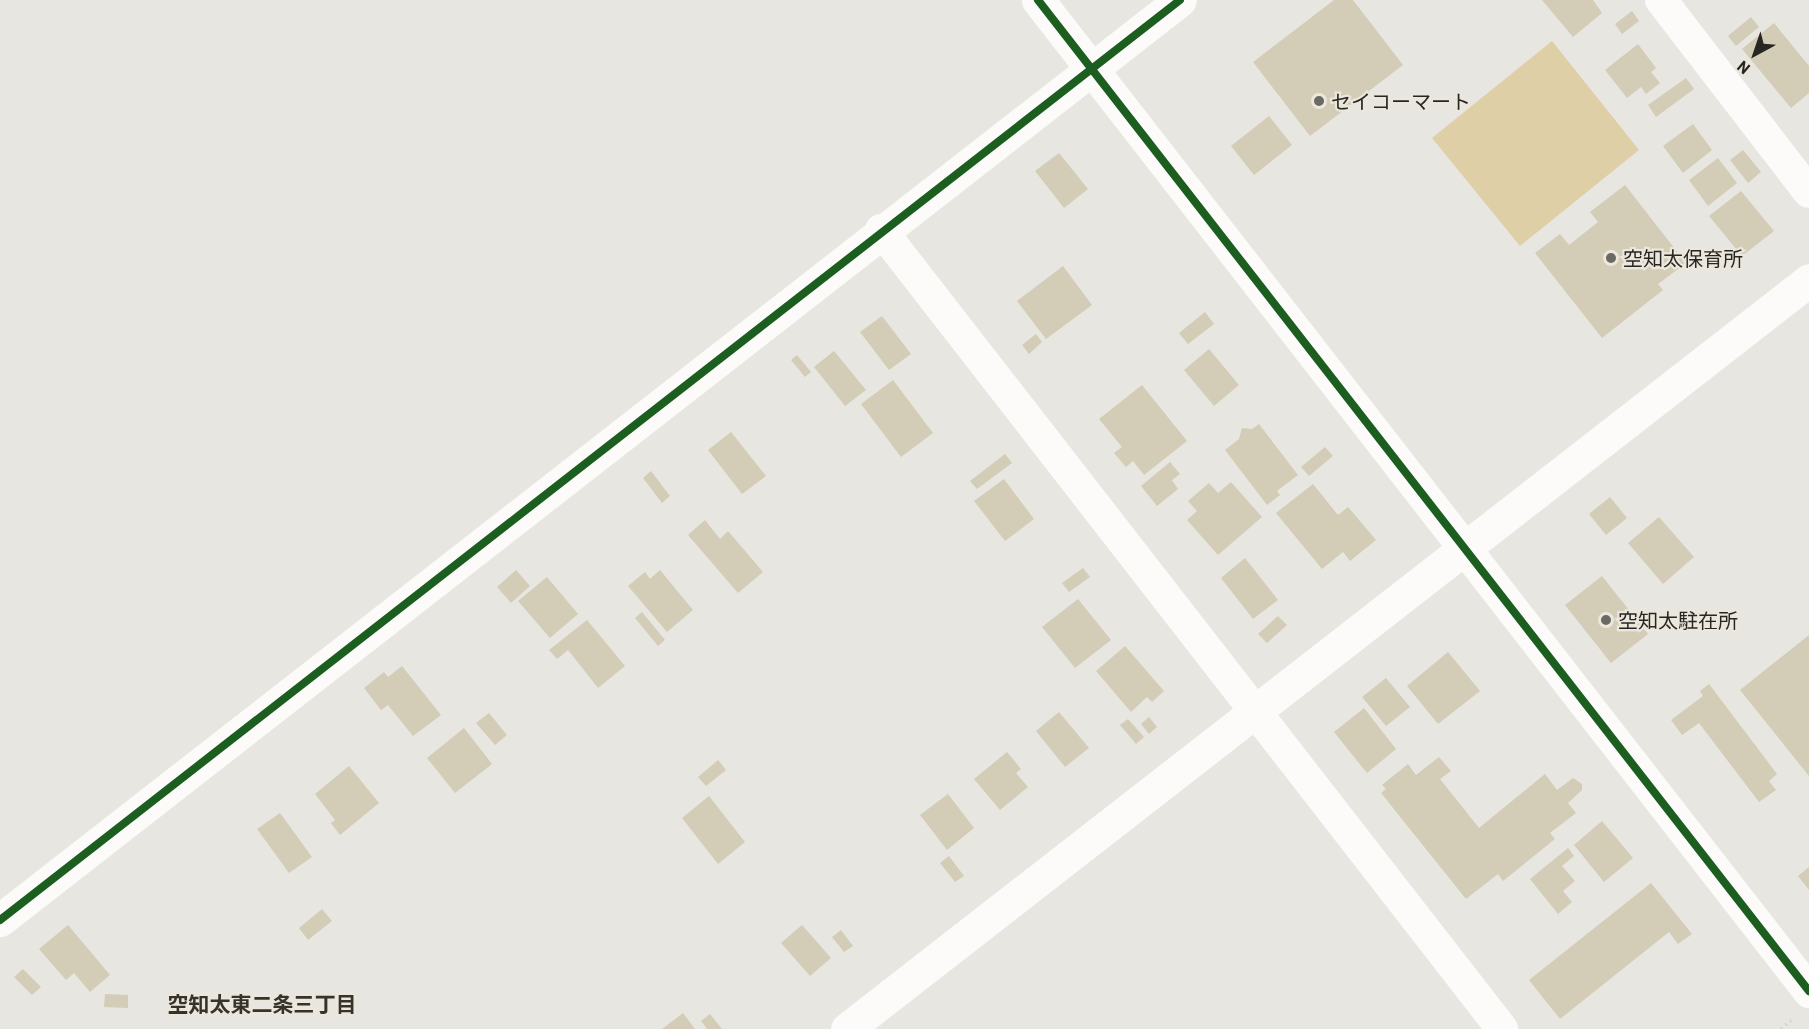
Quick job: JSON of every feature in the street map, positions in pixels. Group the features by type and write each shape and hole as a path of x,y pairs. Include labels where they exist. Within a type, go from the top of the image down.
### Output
{"street":[{"path":"1038,0 1809,991"},
{"path":"0,920 881,230 1180,0"},
{"path":"1661,0 1809,192"},
{"path":"881,230 1502,1029"},
{"path":"847,1029 1809,280"}],"shaded area":[{"path":"1552,41 1639,150 1520,246 1432,138"}],"building":[{"name":"セイコーマート","path":"1334,0 1353,0 1403,65 1310,136 1253,62"},
{"path":"1542,0 1593,0 1602,13 1573,37"},
{"path":"1632,11 1639,21 1622,34 1615,24"},
{"path":"1751,17 1759,27 1736,46 1728,36"},
{"path":"1774,23 1809,66 1809,93 1791,108 1742,49"},
{"path":"1638,44 1656,68 1651,72 1660,83 1646,94 1641,87 1627,98 1605,70"},
{"path":"1686,78 1694,89 1656,117 1648,105"},
{"path":"1269,116 1292,145 1254,175 1231,146"},
{"path":"1693,124 1712,150 1683,173 1663,146"},
{"path":"1743,150 1761,172 1748,183 1730,160"},
{"path":"1059,153 1088,189 1064,208 1035,171"},
{"path":"1718,158 1737,183 1708,206 1689,180"},
{"name":"空知太保育所","path":"1625,185 1686,263 1658,284 1663,290 1602,338 1535,253 1560,234 1569,245 1598,222 1590,212"},
{"path":"1741,191 1774,231 1742,256 1709,216"},
{"path":"1063,266 1092,305 1046,339 1017,301"},
{"path":"1205,312 1214,324 1188,344 1179,333"},
{"path":"882,316 911,354 889,370 860,332"},
{"path":"1036,334 1042,342 1029,354 1022,345"},
{"path":"1209,349 1239,385 1214,406 1184,370"},
{"path":"834,351 866,390 845,406 814,367"},
{"path":"797,355 811,372 805,377 791,360"},
{"path":"893,380 933,433 901,457 861,404"},
{"path":"1142,385 1187,441 1144,475 1133,461 1126,467 1114,453 1122,447 1099,419"},
{"path":"1259,424 1298,475 1277,491 1280,495 1267,505 1225,450 1239,439 1242,428 1252,429"},
{"path":"731,432 766,476 742,494 708,450"},
{"path":"1325,447 1333,456 1309,476 1301,467"},
{"path":"1005,454 1012,463 977,489 970,481"},
{"path":"1170,462 1180,474 1172,480 1178,489 1157,506 1141,486"},
{"path":"651,471 670,496 662,503 643,478"},
{"path":"1004,479 1034,519 1005,541 974,501"},
{"path":"1231,482 1262,517 1218,555 1187,520 1197,511 1188,501 1209,483 1218,493"},
{"path":"1313,484 1338,515 1348,507 1376,540 1350,561 1343,552 1322,569 1276,513"},
{"path":"1610,497 1627,518 1606,535 1589,514"},
{"path":"1659,517 1694,557 1663,584 1628,543"},
{"path":"705,520 720,539 728,531 763,572 738,593 688,535"},
{"path":"1245,558 1278,600 1253,619 1221,578"},
{"path":"1083,568 1090,577 1069,592 1062,583"},
{"path":"516,570 530,586 511,603 497,587"},
{"path":"660,570 693,610 667,632 628,586 645,572 650,579"},
{"name":"空知太駐在所","path":"1602,576 1648,634 1611,663 1565,605"},
{"path":"547,577 578,614 550,638 518,601"},
{"path":"1078,599 1111,640 1075,668 1042,627"},
{"path":"642,612 665,640 658,646 635,618"},
{"path":"1278,616 1287,625 1267,643 1258,634"},
{"path":"587,620 625,666 598,688 568,650 557,659 549,650"},
{"path":"1809,635 1809,776 1740,690"},
{"path":"1125,646 1164,691 1152,702 1147,697 1131,712 1096,671"},
{"path":"1448,652 1480,691 1438,724 1407,686"},
{"path":"402,666 441,715 413,736 388,705 381,710 364,688 384,672 388,677"},
{"path":"1386,678 1410,707 1386,726 1362,697"},
{"path":"1709,684 1777,774 1769,781 1776,790 1759,802 1699,723 1682,735 1671,720 1703,696 1700,691"},
{"path":"1364,708 1396,749 1367,773 1334,732"},
{"path":"1059,712 1089,748 1065,767 1036,731"},
{"path":"489,713 507,735 495,745 476,723"},
{"path":"1149,717 1157,727 1149,734 1141,724"},
{"path":"1128,719 1144,737 1136,744 1120,725"},
{"path":"464,728 492,764 455,793 427,758"},
{"path":"1007,752 1021,769 1016,773 1028,787 1000,810 974,779"},
{"path":"1439,757 1451,771 1440,779 1479,828 1545,774 1557,790 1573,778 1582,784 1582,790 1568,803 1576,813 1550,833 1555,839 1503,881 1498,874 1466,899 1381,793 1386,789 1382,785 1408,764 1416,775"},
{"path":"718,760 726,770 706,786 698,777"},
{"path":"349,766 379,803 340,835 331,823 335,820 315,794"},
{"path":"948,794 974,828 947,850 920,815"},
{"path":"709,796 745,842 718,864 682,818"},
{"path":"280,813 312,857 289,873 257,829"},
{"path":"1602,821 1633,858 1604,882 1574,845"},
{"path":"1568,848 1574,856 1562,866 1575,881 1563,891 1572,902 1558,914 1530,879"},
{"path":"949,856 964,876 955,882 940,863"},
{"path":"1809,867 1809,890 1798,876"},
{"path":"1651,883 1692,934 1678,944 1669,932 1560,1019 1529,980"},
{"path":"322,909 332,921 308,940 299,928"},
{"path":"68,925 110,975 90,992 74,973 66,980 39,949"},
{"path":"802,925 831,958 810,976 781,943"},
{"path":"841,930 853,946 844,952 832,937"},
{"path":"23,969 41,987 32,995 14,977"},
{"path":"105,994 128,995 128,1008 104,1007"},
{"path":"683,1013 695,1029 662,1029"},
{"path":"710,1014 722,1029 707,1029 701,1021"}],"cycle path":[{"path":"1038,0 1809,991"},
{"path":"0,920 1180,0"}],"place":[{"name":"セイコーマート","path":"1319,101"},
{"name":"空知太保育所","path":"1611,258"},
{"name":"空知太駐在所","path":"1606,620"}],"district":[{"name":"空知太東二条三丁目","path":"262,1004"}]}
